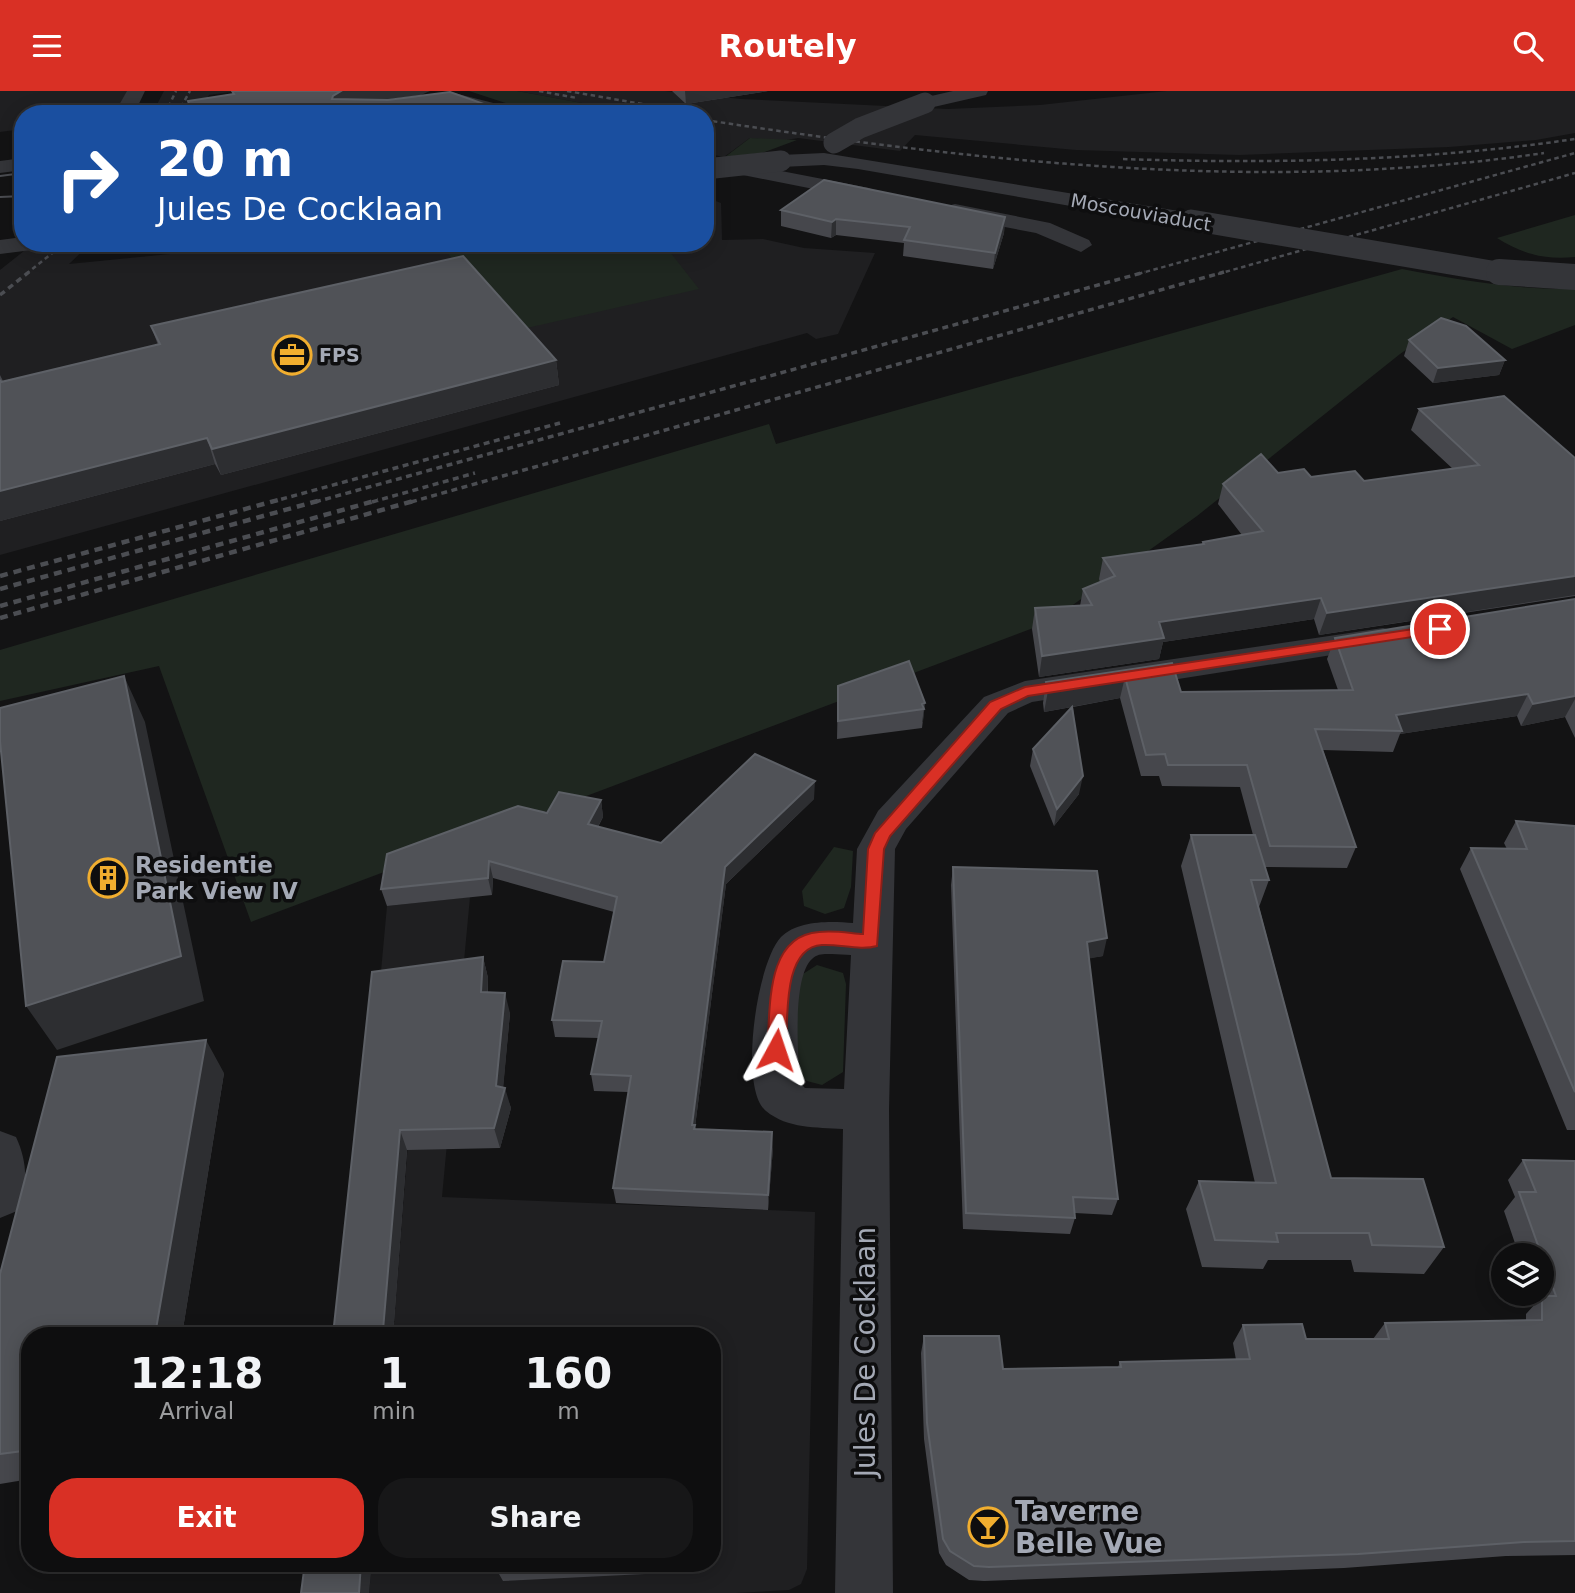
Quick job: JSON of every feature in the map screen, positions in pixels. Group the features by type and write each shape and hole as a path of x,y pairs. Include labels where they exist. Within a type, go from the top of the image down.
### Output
{"street":[{"path":"829,151 860,128 925,103 979,91"},
{"path":"412,105 454,99 478,105"},
{"name":"Moscouviaduct","path":"714,168 781,161 829,151 1191,220 1522,276 1575,277"},
{"path":"714,164 893,198"},
{"path":"933,206 1042,228 1081,245"},
{"name":"Jules De Cocklaan","path":"864,1593 866,1110 876,849 883,833 996,705 1009,698 1025,692 1415,633"},
{"path":"866,1110 798,1107 779,1096 774,1077 783,969 796,947 818,938 871,941"},
{"path":"0,1152 3,1185 0,1196"}],"shaded area":[{"path":"0,91 132,91 127,105 14,105 14,130 0,132"},
{"path":"164,91 238,91 209,95 204,105 157,105"},
{"path":"469,91 517,91 593,105 512,105"},
{"path":"517,91 665,91 741,99 948,109 1040,105 1167,91 1575,91 1575,133 1536,140 1449,147 1239,155 1076,150 915,135 900,151 798,138 781,141 750,138 724,157 714,155 714,105 592,105"},
{"path":"750,138 797,140 762,153 725,157"},
{"path":"714,200 721,203 722,240 763,239 804,248 875,253 838,334 816,339 807,333 0,555 0,270 23,252 82,252 69,264 190,252 714,252"},
{"path":"1575,215 1575,257 1534,255 1497,238"},
{"path":"446,252 670,252 699,289 518,330"},
{"path":"1402,269 1510,286 1575,289 1575,325 1512,349 1453,317 1400,354 1197,516 1049,622 251,922 159,666 0,701 0,650 769,424 776,444"},
{"path":"834,847 853,851 851,887 844,908 825,914 804,906 802,891"},
{"path":"470,897 442,1197 815,1212 807,1569 801,1584 789,1590 736,1593 369,1593 371,1572 721,1572 721,1327 394,1327 420,988 379,993 387,906"},
{"path":"817,965 843,973 846,984 843,1072 822,1085 807,1081 787,1066 795,979"}],"building":[{"path":"232,91 341,91 332,99 388,100 450,92 487,105 190,105 188,101 234,94"},
{"path":"824,180 1005,217 995,253 904,240 910,227 836,219 832,222 781,210"},
{"path":"463,256 556,360 212,449 207,438 0,491 0,380 1,382 160,344 151,326"},
{"path":"1441,318 1466,326 1505,360 1438,368 1409,340"},
{"path":"1504,396 1575,458 1575,576 1327,613 1321,598 1159,622 1164,638 1042,656 1035,608 1092,605 1083,589 1115,576 1103,558 1204,544 1203,542 1263,531 1223,484 1261,454 1278,473 1304,469 1311,477 1355,471 1364,481 1479,465 1419,409"},
{"path":"1575,599 1575,696 1533,704 1528,694 1396,715 1402,731 1315,729 1356,847 1270,846 1247,765 1168,765 1165,754 1146,755 1125,677 1048,691 1046,682 1172,663 1181,692 1353,690 1335,638"},
{"path":"909,661 925,703 922,704 924,709 838,721 838,686"},
{"name":"Residentie Park View IV","path":"124,676 181,956 26,1006 0,741 0,708"},
{"path":"1072,707 1083,776 1057,809 1033,749"},
{"path":"755,754 815,781 725,867 692,1125 695,1125 694,1129 772,1132 768,1195 613,1188 631,1076 591,1074 602,1021 552,1020 563,961 604,962 617,897 489,861 488,878 381,889 387,854 518,806 547,813 559,792 601,800 588,824 661,843"},
{"path":"1516,821 1575,826 1575,1092 1471,848 1527,849"},
{"path":"1191,835 1255,835 1269,880 1251,880 1331,1178 1423,1179 1444,1247 1372,1245 1369,1233 1276,1233 1278,1242 1215,1240 1199,1181 1276,1183"},
{"path":"953,867 1097,871 1107,938 1087,942 1118,1199 1073,1197 1075,1218 966,1213"},
{"path":"483,957 481,992 505,993 496,1086 505,1088 494,1128 400,1130 383,1327 334,1327 372,972"},
{"path":"206,1040 156,1327 21,1327 21,1451 0,1454 0,1274 57,1057"},
{"path":"1523,1160 1575,1161 1575,1541 1358,1554 989,1567 974,1566 950,1551 943,1539 927,1423 924,1336 999,1336 1003,1369 1121,1367 1120,1362 1250,1359 1243,1325 1302,1324 1306,1339 1389,1339 1385,1323 1542,1320 1542,1306 1554,1306 1556,1296 1554,1243 1537,1243 1519,1192 1536,1192"},
{"path":"304,1572 360,1572 359,1593 301,1593"}],"tram line":[{"path":"0,176 14,174"},
{"path":"0,197 14,196"}],"railway":[{"path":"169,105 176,91"},
{"path":"182,105 190,91"},
{"path":"539,91 577,98"},
{"path":"567,91 648,105"},
{"path":"714,121 914,149 1124,168 1229,172 1334,171 1439,165 1544,153"},
{"path":"1123,159 1350,159 1462,152 1575,139"},
{"path":"1138,274 1575,153"},
{"path":"1218,274 1575,173"},
{"path":"26,274 54,252"},
{"path":"0,295 29,272"},
{"path":"315,502 1145,272"},
{"path":"411,502 1224,272"},
{"path":"271,502 560,423"},
{"path":"372,502 475,473"},
{"path":"0,576 278,500"},
{"path":"0,589 321,500"},
{"path":"0,606 378,500"},
{"path":"0,618 417,500"}],"place":[{"name":"FPS","path":"292,355"},
{"name":"Residentie Park View IV","path":"108,878"},
{"name":"Taverne Belle Vue","path":"988,1527"}],"route":[{"path":"776,1050 783,969 796,947 818,938 871,941 876,849 883,833 996,705 1025,692 1440,629"}]}
